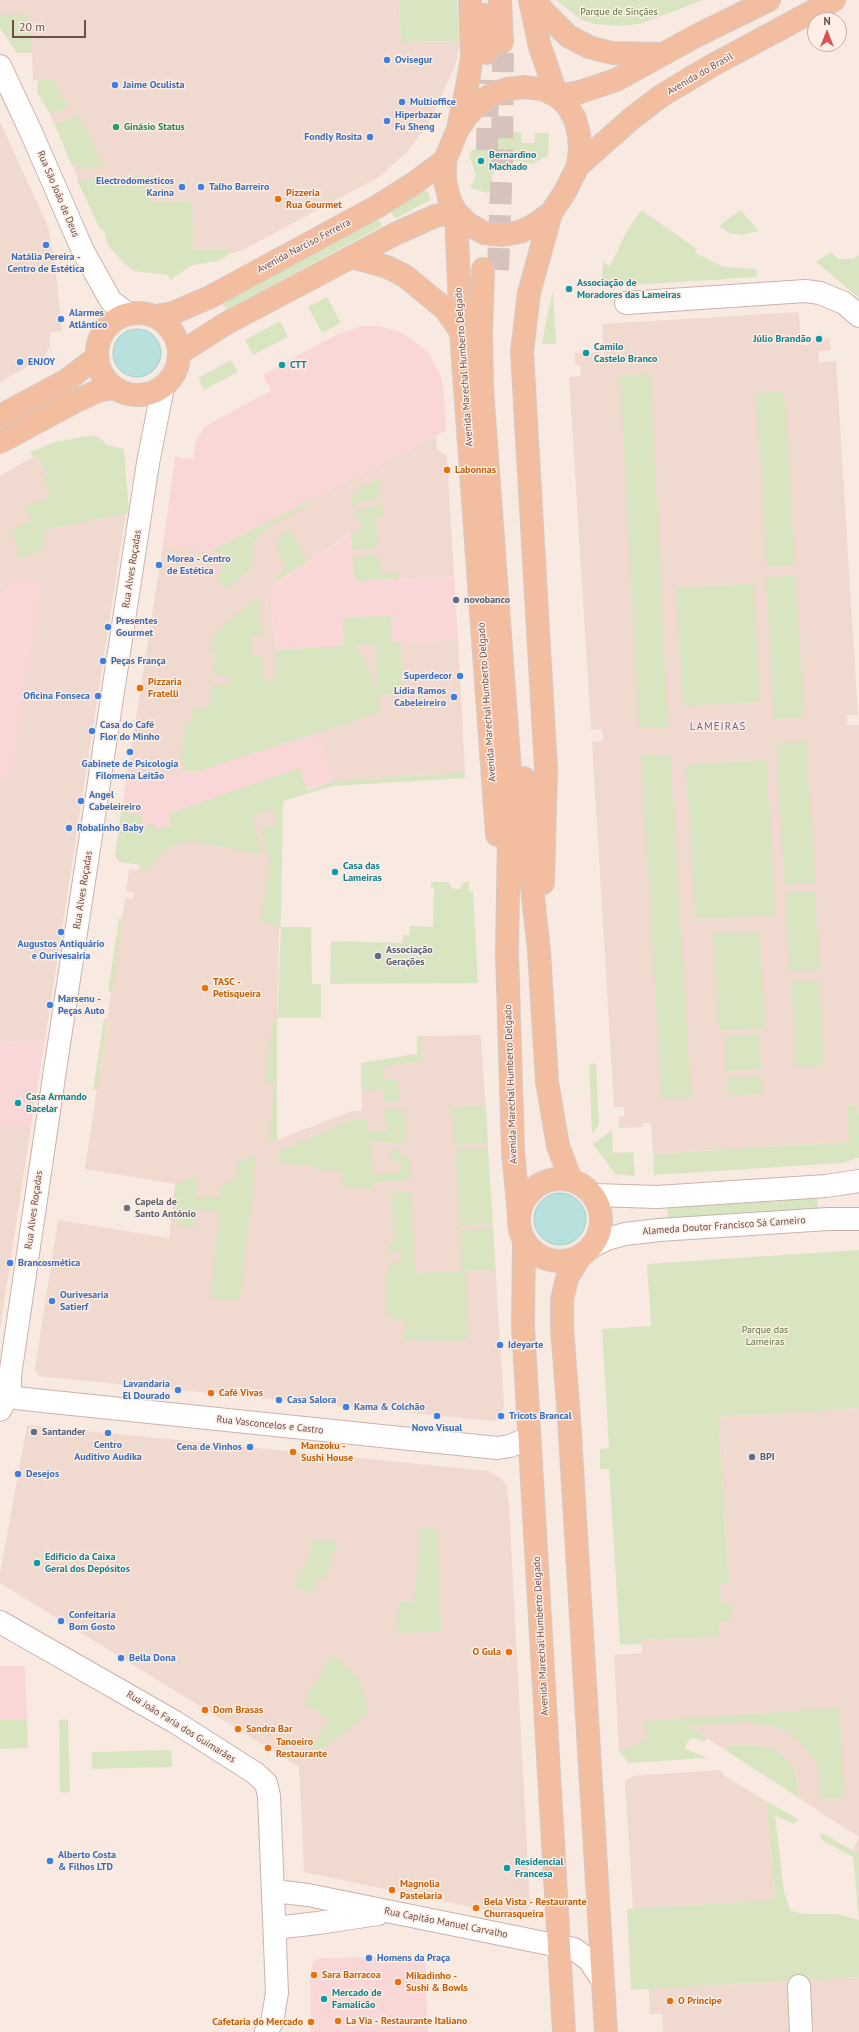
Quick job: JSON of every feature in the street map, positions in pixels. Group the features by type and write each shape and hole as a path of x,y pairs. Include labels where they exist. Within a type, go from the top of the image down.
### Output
{"main road":[{"path":"457,131 466,117 477,106 492,95 507,90 524,87 542,89 557,96 567,105 575,119 579,135 580,149 578,166 565,192 551,213 534,225 520,232 502,236 484,233 468,224 456,212 447,192 445,181 445,160 457,131 472,56 470,0"},
{"path":"485,0 495,53 500,0"},
{"path":"530,0 540,48 557,96"},
{"path":"536,0 542,10 568,36 589,47 612,53 662,54"},
{"path":"557,96 580,92 616,80 662,54 770,0"},
{"name":"Avenida do Brasil","path":"578,166 631,119 661,96 711,66 834,0"},
{"name":"Avenida Narciso Ferreira","path":"156,316 173,313 210,297 378,206 413,184 445,160"},
{"path":"180,353 224,324 422,221 456,212"},
{"name":"Avenida Marechal Humberto Delgado","path":"456,212 461,332 507,953 513,1151 519,1215"},
{"name":"Avenida Marechal Humberto Delgado","path":"539,951 544,861 546,769 522,352 529,294 551,213"},
{"path":"352,257 387,267 405,276 445,309 461,332"},
{"name":"Avenida Marechal Humberto Delgado","path":"507,953 510,771 482,389 481,332 490,269 496,331 497,388 529,860 539,951 544,1042 552,1116 558,1146 571,1180"},
{"path":"147,313 156,316 168,325 177,338 180,353 178,366 172,378 163,387 151,393 139,395 126,393 114,388 99,369 97,357 101,335 108,325 117,318 128,314 147,313"},
{"path":"0,416 67,380 97,357"},
{"path":"0,442 78,400 100,390 114,388"},
{"path":"586,1251 569,1260 556,1261 543,1257 532,1250 524,1240 519,1228 519,1215 523,1201 531,1190 543,1182 556,1179 571,1180 583,1186 594,1196 600,1208 601,1222 598,1235 567,1278 562,1300 562,1328 570,1425 606,2032"},
{"name":"Avenida Marechal Humberto Delgado","path":"524,1240 523,1326 564,2032"}],"street":[{"name":"Rua São João de Deus","path":"0,66 31,132 83,251 111,301 128,314"},
{"path":"626,302 805,291 820,293 844,303 859,316"},
{"name":"Rua Alves Roçadas","path":"5,1402 148,463 163,387"},
{"path":"594,1196 657,1197 826,1186 859,1181"},
{"name":"Alameda Doutor Francisco Sá Carneiro","path":"586,1251 607,1239 625,1234 659,1230 828,1219 859,1219"},
{"name":"Rua Vasconcelos e Castro","path":"5,1402 17,1398 497,1448 510,1446 529,1438"},
{"name":"Rua João Faria dos Guimarães","path":"0,1622 175,1722 256,1773 266,1783 269,1796 278,1993 272,2022 266,2032"},
{"name":"Rua Capitão Manuel Carvalho","path":"274,1891 315,1896 387,1912 558,1944 574,1949 589,1960 603,1982"},
{"path":"275,1928 318,1924 387,1912"},
{"path":"799,1986 801,2032"}],"shaded area":[{"path":"0,0 399,0 401,42 459,41 457,61 429,123 407,152 379,177 241,251 229,254 218,261 192,265 170,280 168,275 134,271 125,264 107,244 106,234 99,227 50,114 37,92 38,80 33,80 32,53 17,53 0,28"},
{"path":"0,122 47,224 55,261 62,331 50,332 50,347 43,358 0,382"},
{"path":"799,312 801,345 808,345 808,340 830,338 831,350 818,351 819,362 836,361 858,715 847,715 847,725 859,725 859,1114 857,1114 849,1142 653,1154 651,1123 643,1123 643,1127 619,1128 619,1116 624,1116 624,1107 614,1107 592,742 603,741 603,736 602,729 591,730 569,377 581,376 580,365 575,365 574,353 601,352 601,357 604,356 602,324"},
{"path":"362,326 379,326 403,333 428,352 441,376 444,394 446,431 210,551 163,544 175,457 193,459 196,440 204,428 214,421 271,391 263,375 336,335"},
{"path":"436,436 437,449 447,456 454,576 358,581 354,578 350,534 270,586 275,650 458,639 465,772 332,782 319,733 175,775 128,769 163,544 210,551"},
{"path":"36,455 48,474 49,491 51,496 44,530 126,512 45,1040 0,1042 0,777 11,777 22,578 0,595 0,476"},
{"path":"351,534 355,581 454,576 458,639 275,650 270,586"},
{"path":"22,578 42,581 11,777 0,777 0,595"},
{"path":"319,732 332,782 117,842 128,769 175,775 192,770 193,773"},
{"path":"283,798 277,1010 277,1140 352,1111 362,1111 361,1063 417,1054 417,1036 481,1035 504,1405 501,1416 497,1420 491,1421 47,1377 39,1376 36,1372 35,1368 58,1220 169,1238 175,1184 85,1169 125,898 133,899 134,893 126,892 129,869 139,870 140,865 120,862 115,857"},
{"path":"45,1040 31,1126 0,1126 0,1042"},
{"path":"0,1126 31,1126 0,1330"},
{"path":"859,1408 859,1837 799,1798 796,1775 790,1763 759,1746 738,1745 722,1748 688,1726 619,1752 614,1655 642,1653 641,1640 720,1635 719,1622 730,1603 721,1604 720,1584 729,1583 718,1417"},
{"path":"27,1425 489,1471 502,1479 506,1484 509,1505 530,1906 527,1911 517,1915 509,1915 304,1872 299,1767 0,1583 0,1573"},
{"path":"0,1666 25,1666 27,1719 0,1720"},
{"path":"722,1770 723,1775 766,1801 775,1900 633,1909 625,1781 633,1776"},
{"path":"859,1837 859,1920 853,1850"},
{"path":"407,1957 425,1962 428,2032 311,2032 310,1972 314,1961 322,1958"},
{"path":"859,1977 859,2032 812,2032 809,1980"},
{"path":"789,1981 791,2032 663,2032 662,2014 650,2014 649,1989"}],"green space":[{"path":"399,0 457,0 459,41 401,42"},
{"name":"Parque de Sinçães","path":"556,0 703,0 640,24 618,26 595,24 582,20"},
{"path":"0,13 1,15 28,14 28,32 32,35 32,52 17,53 0,28"},
{"path":"52,79 68,107 50,114 37,92 38,80"},
{"path":"79,115 104,167 79,169 76,164 71,164 55,124"},
{"path":"498,131 521,132 521,143 535,143 535,133 549,133 548,156 532,164 503,159 492,175 492,189 487,193 470,188 476,176 469,154 485,140 493,140"},
{"path":"150,175 151,202 192,201 193,250 229,249 229,254 218,261 192,265 170,280 168,275 134,271 125,264 107,244 106,234 99,227 77,180"},
{"path":"425,191 428,192 430,200 395,219 390,210"},
{"path":"641,210 697,249 695,253 724,267 756,269 757,277 602,287 603,262 610,266 627,231"},
{"path":"740,210 759,231 742,235 729,233 719,226"},
{"path":"377,217 382,226 226,310 222,303"},
{"path":"831,252 838,259 853,259 859,255 859,298 816,262"},
{"path":"553,290 556,344 542,344 548,312"},
{"path":"327,297 341,323 322,333 308,307"},
{"path":"280,321 288,337 253,355 245,340"},
{"path":"231,360 238,372 204,390 198,378"},
{"path":"650,374 668,727 639,728 620,376"},
{"path":"784,391 795,565 767,567 756,393"},
{"path":"92,435 100,438 107,445 124,449 129,513 44,530 43,550 18,559 16,553 19,551 11,531 32,520 26,507 51,496 43,478 48,474 36,455 33,457 30,452 55,442"},
{"path":"379,478 381,496 352,506 351,501 354,492"},
{"path":"309,501 311,503 271,525 253,541 251,569 230,586 219,585 223,553 210,551"},
{"path":"382,502 383,515 376,517 378,548 352,550 351,534 363,527 354,512"},
{"path":"288,528 308,561 277,581 274,579 286,567 279,555 277,543"},
{"path":"378,555 380,574 398,574 398,579 355,581 352,557"},
{"path":"795,576 804,717 774,719 766,577"},
{"path":"753,584 760,702 683,706 676,588"},
{"path":"259,596 261,635 251,636 251,656 262,655 264,682 277,677 275,650 344,646 343,617 391,616 392,642 400,642 403,694 378,695 379,713 193,773 192,770 185,772 185,765 181,764 186,722 191,723 192,709 201,709 210,706 212,685 228,685 230,681 228,677 213,674 216,654 210,653 213,634","holes":["375,644 378,694 371,674 355,645"]},
{"path":"806,742 815,883 785,885 776,743"},
{"path":"670,754 691,1098 662,1100 641,756"},
{"path":"766,760 775,915 696,919 686,765"},
{"path":"299,768 307,790 332,782 465,772 465,778 333,786 283,801 281,927 261,922 270,855 267,854 261,829 277,824 272,809 252,816 262,854 190,841 170,847 146,871 139,871 139,864 120,862 115,857 121,812 142,814 142,825 153,824 156,829 172,826 169,819 171,813"},
{"path":"431,882 449,882 451,888 460,889 463,882 469,882 469,891 473,891 478,983 330,984 331,941 403,943 403,935 410,935 410,926 433,927 434,887 431,887"},
{"path":"815,891 819,970 790,972 785,893"},
{"path":"119,918 122,919 112,992 110,992 108,991"},
{"path":"281,927 311,927 312,984 321,984 321,1018 277,1018"},
{"path":"759,931 765,1028 719,1031 713,934"},
{"path":"819,980 824,1065 796,1067 791,982"},
{"path":"104,1019 107,1019 97,1090 93,1090"},
{"path":"273,1021 277,1022 277,1140 268,1144 275,1083 265,1081"},
{"path":"759,1034 761,1069 726,1071 725,1036"},
{"path":"417,1036 421,1036 423,1061 383,1066 384,1080 398,1079 399,1101 384,1101 383,1089 361,1090 361,1063 417,1054"},
{"path":"596,1063 599,1125 592,1134 589,1064"},
{"path":"761,1076 762,1094 728,1096 727,1078"},
{"path":"486,1106 488,1143 455,1145 452,1107"},
{"path":"847,1106 857,1106 857,1113 859,1114 859,1158 842,1163 654,1175 653,1154 849,1142"},
{"path":"404,1109 406,1144 370,1141 372,1174 401,1172 400,1161 391,1161 391,1149 399,1149 400,1157 409,1156 410,1180 373,1182 373,1189 342,1186 343,1171 315,1169 315,1166 279,1163 280,1151 349,1121 367,1119 368,1132 387,1132 384,1110"},
{"path":"612,1130 613,1153 633,1152 635,1176 615,1174 593,1144"},
{"path":"488,1148 493,1224 460,1226 455,1150"},
{"path":"256,1155 240,1300 211,1298 219,1212 196,1210 194,1228 177,1225 178,1210 173,1209 176,1184 198,1175 196,1197 219,1197 221,1186 238,1177 238,1162"},
{"path":"410,1191 415,1273 462,1271 460,1230 493,1228 495,1269 465,1271 468,1340 440,1341 404,1339 406,1320 392,1321 393,1314 385,1314 385,1274 390,1274 389,1263 400,1261 400,1252 389,1253 388,1244 394,1243 391,1192"},
{"path":"817,1197 818,1209 668,1219 667,1207"},
{"name":"Parque das Lameiras","path":"859,1250 859,1408 718,1417 729,1584 720,1584 721,1604 731,1603 731,1621 719,1622 720,1636 642,1640 642,1644 620,1645 609,1469 600,1469 600,1449 609,1448 602,1329 651,1326 647,1264"},
{"path":"421,1527 437,1528 441,1632 396,1633 399,1602 414,1601"},
{"path":"312,1539 338,1541 323,1580 318,1578 311,1594 293,1586 310,1555"},
{"path":"332,1654 359,1680 369,1713 319,1752 312,1747 329,1719 303,1703"},
{"path":"839,1708 844,1798 821,1799 818,1767 805,1746 787,1731 771,1726 747,1722 689,1726 708,1739 704,1742 692,1737 687,1742 685,1749 708,1758 629,1763 619,1752 647,1740 645,1721"},
{"path":"27,1719 28,1748 0,1749 0,1720"},
{"path":"68,1719 70,1792 60,1793 59,1720"},
{"path":"738,1745 759,1746 777,1751 790,1763 796,1775 799,1798 722,1748"},
{"path":"171,1750 172,1767 92,1769 92,1752"},
{"path":"766,1801 798,1819 794,1824 775,1815 784,1892 791,1911 805,1914 838,1914 859,1920 859,1977 631,1990 627,1909 775,1900"},
{"path":"820,1832 859,1854 859,1920 853,1857 822,1840"}],"water":[{"path":"132,329 142,329 154,336 161,348 161,358 154,370 142,377 132,377 124,373 117,366 113,358 113,348 117,340 124,333"},
{"path":"555,1193 565,1193 579,1200 586,1214 586,1224 579,1238 565,1245 555,1245 545,1241 538,1234 534,1224 534,1214 538,1204 545,1197"}],"tunnel":[{"path":"498,270 502,161 503,53"},
{"path":"487,150 488,80"}],"place":[{"name":"Ovisegur","path":"387,60"},
{"name":"Jaime Oculista","path":"115,85"},
{"name":"Multioffice","path":"402,102"},
{"name":"Hiperbazar Fu Sheng","path":"387,121"},
{"name":"Ginásio Status","path":"116,127"},
{"name":"Fondly Rosita","path":"370,137"},
{"name":"Bernardino Machado","path":"481,161"},
{"name":"Electrodomesticos Karina","path":"182,187"},
{"name":"Talho Barreiro","path":"201,187"},
{"name":"Pizzeria Rua Gourmet","path":"278,199"},
{"name":"Natália Pereira - Centro de Estética","path":"46,245"},
{"name":"Associação de Moradores das Lameiras","path":"569,289"},
{"name":"Alarmes Atlântico","path":"61,319"},
{"name":"Júlio Brandão","path":"819,339"},
{"name":"Camilo Castelo Branco","path":"586,353"},
{"name":"ENJOY","path":"20,362"},
{"name":"CTT","path":"282,365"},
{"name":"Labonnas","path":"447,470"},
{"name":"Morea - Centro de Estética","path":"159,565"},
{"name":"novobanco","path":"456,600"},
{"name":"Presentes Gourmet","path":"108,627"},
{"name":"Peças França","path":"103,661"},
{"name":"Superdecor","path":"460,676"},
{"name":"Pizzaria Fratelli","path":"140,688"},
{"name":"Oficina Fonseca","path":"98,696"},
{"name":"Lídia Ramos Cabeleireiro","path":"454,697"},
{"name":"Casa do Café Flor do Minho","path":"92,731"},
{"name":"Gabinete de Psicologia Filomena Leitão","path":"130,752"},
{"name":"Angel Cabeleireiro","path":"81,801"},
{"name":"Robalinho Baby","path":"69,828"},
{"name":"Casa das Lameiras","path":"335,872"},
{"name":"Augustos Antiquário e Ourivesairia","path":"61,932"},
{"name":"Associação Gerações","path":"378,956"},
{"name":"TASC - Petisqueira","path":"205,988"},
{"name":"Marsenu - Peças Auto","path":"50,1005"},
{"name":"Casa Armando Bacelar","path":"18,1103"},
{"name":"Capela de Santo António","path":"127,1208"},
{"name":"Brancosmética","path":"10,1263"},
{"name":"Ourivesaria Satierf","path":"52,1301"},
{"name":"Ideyarte","path":"500,1345"},
{"name":"Lavandaria El Dourado","path":"178,1390"},
{"name":"Café Vivas","path":"211,1393"},
{"name":"Casa Salora","path":"279,1400"},
{"name":"Kama & Colchão","path":"346,1407"},
{"name":"Novo Visual","path":"437,1416"},
{"name":"Tricots Brancal","path":"501,1416"},
{"name":"Santander","path":"34,1432"},
{"name":"Centro Auditivo Audika","path":"108,1433"},
{"name":"Cena de Vinhos","path":"250,1447"},
{"name":"Manzoku - Sushi House","path":"293,1452"},
{"name":"BPI","path":"752,1457"},
{"name":"Desejos","path":"18,1474"},
{"name":"Edifício da Caixa Geral dos Depósitos","path":"37,1563"},
{"name":"Confeitaria Bom Gosto","path":"61,1621"},
{"name":"O Gula","path":"509,1652"},
{"name":"Bella Dona","path":"121,1658"},
{"name":"Dom Brasas","path":"205,1710"},
{"name":"Sandra Bar","path":"238,1729"},
{"name":"Tanoeiro Restaurante","path":"268,1748"},
{"name":"Alberto Costa & Filhos LTD","path":"50,1861"},
{"name":"Residencial Francesa","path":"507,1868"},
{"name":"Magnolia Pastelaria","path":"392,1890"},
{"name":"Bela Vista - Restaurante Churrasqueira","path":"476,1908"},
{"name":"Homens da Praça","path":"369,1958"},
{"name":"Sara Barracoa","path":"314,1975"},
{"name":"Mikadinho - Sushi & Bowls","path":"398,1982"},
{"name":"Mercado de Famalicão","path":"324,1999"},
{"name":"O Príncipe","path":"670,2001"},
{"name":"La Via - Restaurante Italiano","path":"338,2021"},
{"name":"Cafetaria do Mercado","path":"311,2022"}],"district":[{"name":"LAMEIRAS","path":"718,727"}]}
